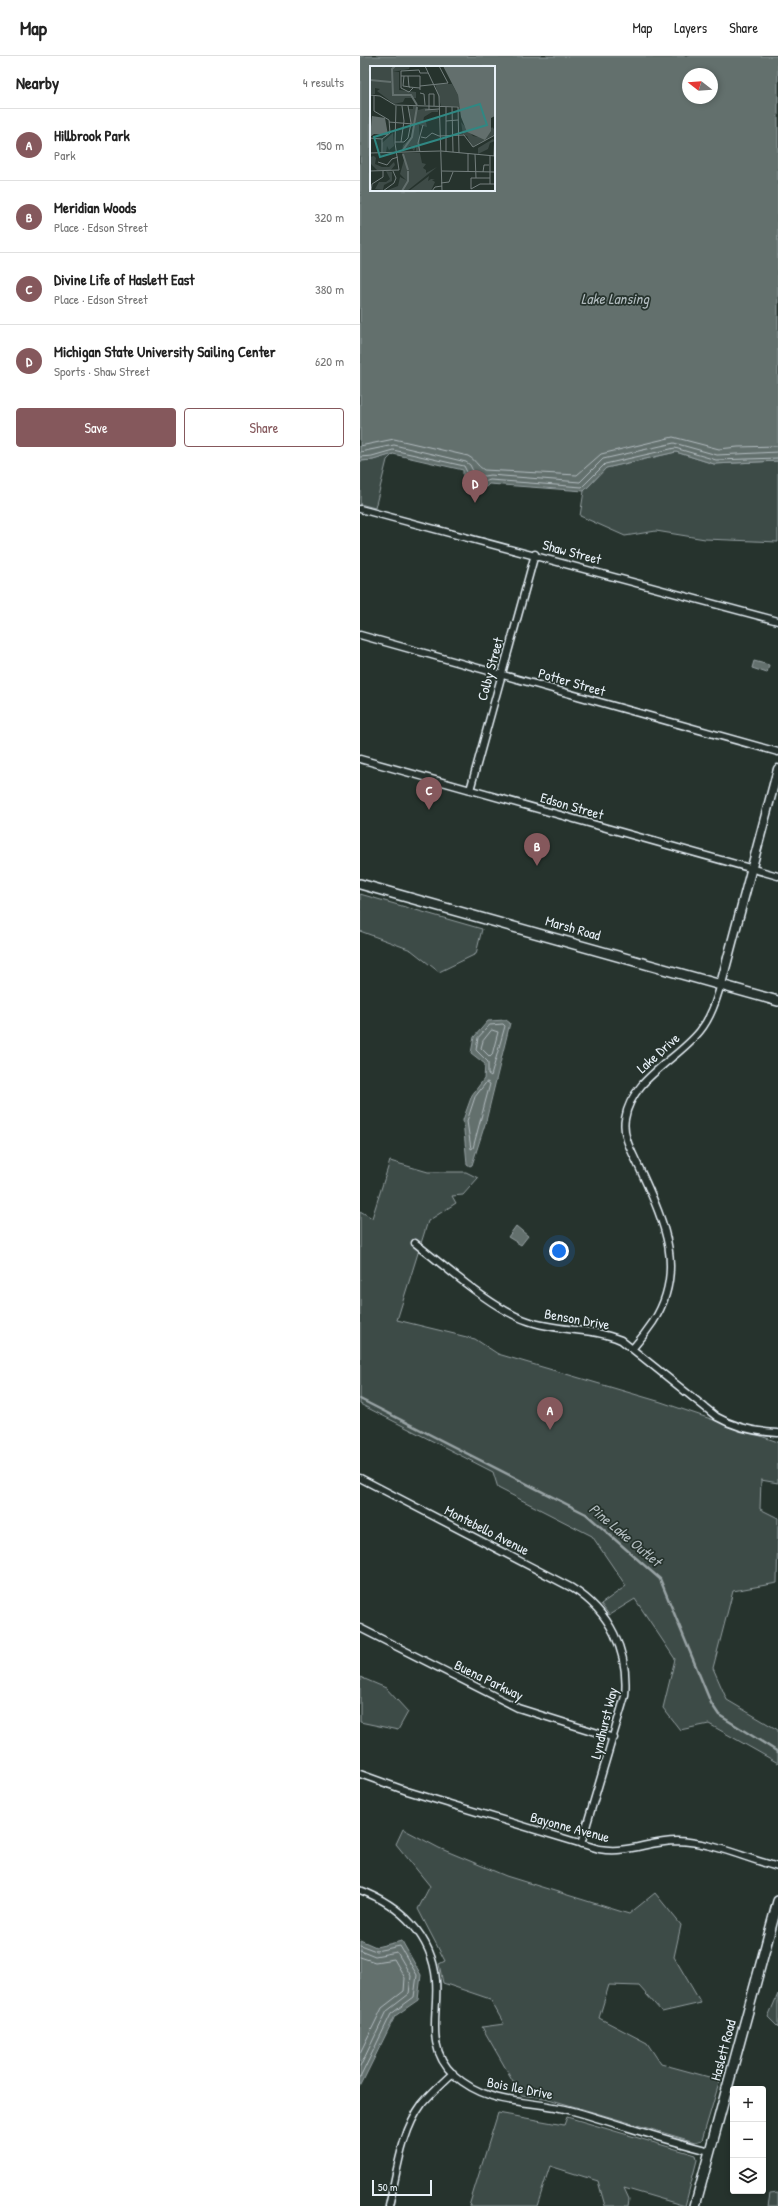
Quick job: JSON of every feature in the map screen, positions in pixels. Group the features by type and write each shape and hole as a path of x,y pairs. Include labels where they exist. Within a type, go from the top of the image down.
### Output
{"main road":[{"name":"Marsh Road","path":"360,884 778,1001"},
{"name":"Haslett Road","path":"695,2206 778,1901"}],"street":[{"name":"Shaw Street","path":"360,509 534,554 778,621"},
{"name":"Colby Street","path":"470,790 534,554"},
{"name":"Potter Street","path":"360,635 778,752"},
{"name":"Edson Street","path":"360,759 778,876"},
{"name":"Lake Drive","path":"633,1348 653,1322 662,1303 668,1283 670,1261 668,1238 661,1216 625,1134 626,1113 636,1091 700,1031 714,1006 778,768"},
{"name":"Benson Drive","path":"415,1243 501,1308 518,1318 546,1326 604,1334 621,1340 633,1348 717,1417 727,1423 750,1430 778,1433"},
{"name":"Montebello Avenue","path":"360,1478 572,1588 582,1594 600,1610"},
{"name":"Lyndhurst Way","path":"582,1844 625,1696 625,1665 622,1649 615,1634 600,1610"},
{"name":"Buena Parkway","path":"360,1628 518,1708 614,1738"},
{"name":"Bayonne Avenue","path":"360,1774 407,1791 582,1844 614,1851 627,1850 660,1843 692,1842 778,1867"},
{"name":"Bois Ile Drive","path":"360,1890 376,1896 395,1908 412,1925 423,1941 431,1959 436,1979 434,2029 441,2055 453,2073 469,2087 494,2098 567,2110 710,2151"},
{"path":"389,2206 403,2146 413,2119 422,2105 453,2073"}],"shaded area":[{"path":"676,452 714,464 778,461 778,542 705,539 656,531 625,536 580,516 584,491 606,468"},
{"path":"393,454 387,460 375,508 360,504 360,461 373,460"},
{"path":"360,894 482,929 476,954 439,972 411,950 360,931"},
{"path":"390,1161 428,1172 466,1172 478,1178 463,1195 452,1196 456,1203 428,1221 397,1320 475,1339 498,1354 661,1402 778,1442 778,1483 761,1480 760,1509 778,1518 777,1583 733,1591 713,1668 727,1700 778,1730 778,1763 709,1724 680,1730 663,1708 675,1659 635,1599 609,1615 601,1604 626,1586 592,1536 498,1488 493,1472 360,1404 360,1211 372,1218"},
{"path":"360,1677 386,1688 408,1712 398,1730 360,1722"},
{"path":"403,1829 439,1848 506,1876 629,1914 655,1893 681,1925 674,1957 701,2003 662,2012 639,1986 609,1985 599,2018 647,2043 661,2064 720,2080 702,2140 695,2142 545,2098 521,2095 482,2027 504,2024 490,1999 443,1983 439,1964 445,1961 418,1909 430,1886 396,1844"},
{"path":"778,1994 778,2027 768,2017"},
{"path":"498,2113 564,2125 567,2117 696,2155 697,2160 685,2206 624,2188 629,2199 628,2206 605,2206 598,2181 550,2166 537,2206 469,2206"},
{"path":"778,2193 778,2206 768,2206 770,2194"}],"water":[{"name":"Lake Lansing","path":"360,56 778,56 778,461 714,464 676,452 606,468 584,491 489,484 486,487 463,477 463,470 393,454 373,460 360,461"},
{"path":"754,661 769,665 767,673 752,668"},
{"path":"506,1020 510,1023 486,1121 472,1165 470,1166 467,1164 463,1120 472,1095 484,1079 485,1064 471,1053 474,1037 488,1021"},
{"path":"516,1226 528,1236 521,1245 508,1237"},
{"path":"360,1940 376,1947 402,1941 421,1975 418,2000 395,2016 360,2087"}],"waterway":[{"name":"Pine Lake Outlet","path":"360,1399 586,1514 660,1579 711,1703 719,1715 778,1752"}],"place":[{"name":"Michigan State University Sailing Center","path":"475,503"},
{"name":"Divine Life of Haslett East","path":"429,810"},
{"name":"Meridian Woods","path":"537,866"},
{"name":"Hillbrook Park","path":"550,1430"}]}
